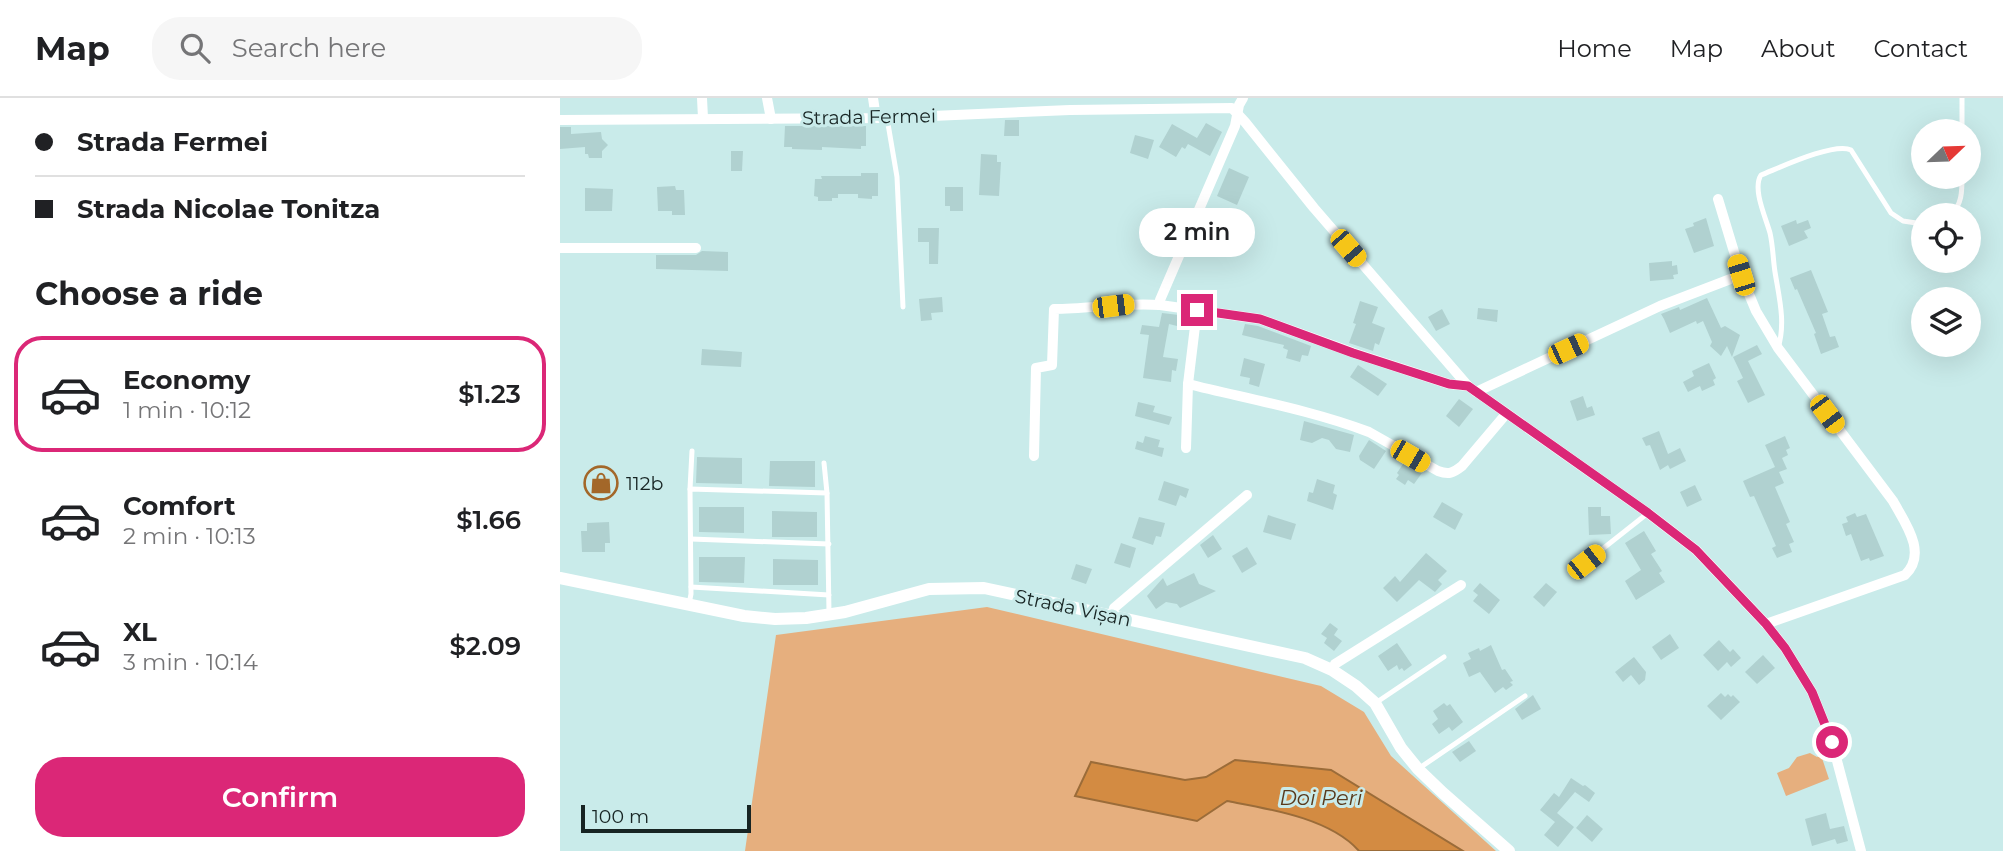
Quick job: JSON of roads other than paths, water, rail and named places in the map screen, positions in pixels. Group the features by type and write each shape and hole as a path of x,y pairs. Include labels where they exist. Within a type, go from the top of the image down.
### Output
{"street":[{"path":"702,98 703,118"},
{"path":"767,98 771,118"},
{"path":"873,98 876,118"},
{"path":"1070,98 1070,110"},
{"path":"1160,305 1243,98"},
{"name":"Strada Fermei","path":"560,120 887,118 1070,110 1232,108 1238,113"},
{"path":"1238,113 1314,208 1472,389 1696,550 1766,624 1785,648 1812,692 1832,742 1861,851"},
{"path":"1718,199 1739,276 1756,311 1778,348 1893,501 1912,538 1915,559 1912,568 1905,575 1766,624"},
{"path":"560,248 696,248"},
{"path":"1034,456 1036,368 1052,365 1054,309 1090,309 1136,303 1260,319 1353,353 1472,389 1660,306 1739,276"},
{"path":"1186,448 1188,384 1197,310"},
{"path":"1188,384 1358,427 1447,474 1454,473 1462,466 1506,414"},
{"path":"1112,616 1114,608 1247,495"},
{"name":"Strada Vișan","path":"560,578 744,616 775,619 830,615 929,589 984,588 1305,658 1332,670 1356,686 1375,704 1401,748 1418,769 1509,851"},
{"path":"1332,670 1335,664 1461,585"}],"lane":[{"path":"1962,98 1962,119"},
{"path":"887,118 897,177 902,307"},
{"path":"1778,348 1781,339 1781,304 1771,236 1757,190 1760,175 1844,147 1851,150 1891,214 1911,222"},
{"path":"689,604 692,451"},
{"path":"824,463 830,615"},
{"path":"690,489 827,493"},
{"path":"1586,562 1648,513"},
{"path":"691,539 829,544"},
{"path":"691,587 829,595"},
{"path":"1375,704 1444,657"},
{"path":"1418,769 1525,696"}],"water":[{"name":"Doi Peri","path":"1235,760 1331,770 1463,851 1359,851 1332,830 1316,823 1227,801 1197,821 1075,796 1091,762 1185,780 1206,777"}],"place":[{"name":"112b","path":"601,483"}]}
